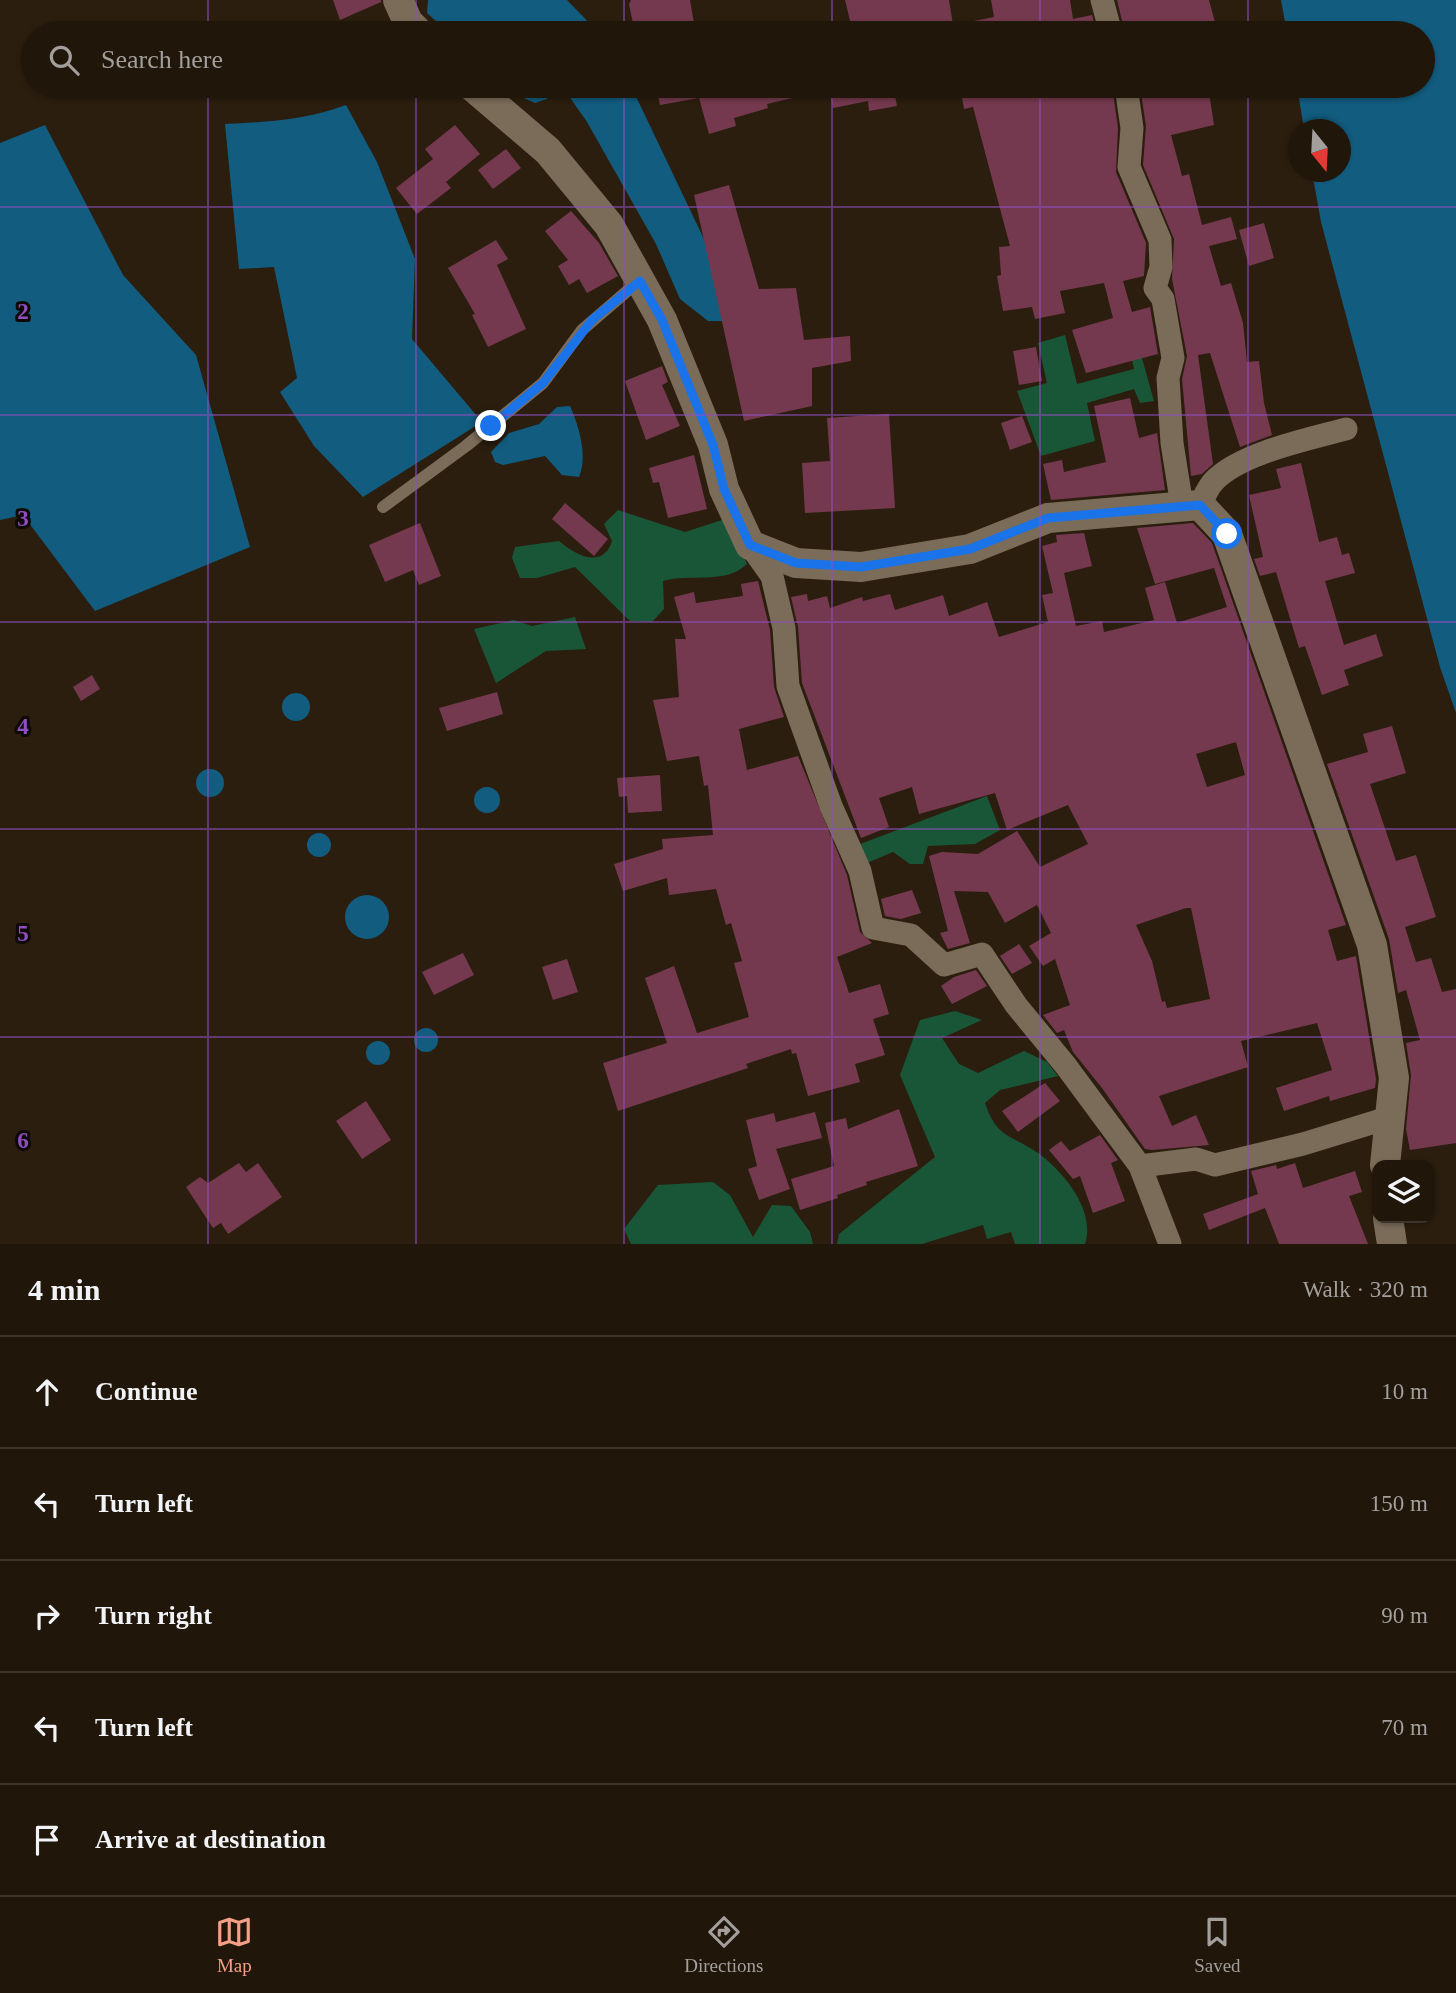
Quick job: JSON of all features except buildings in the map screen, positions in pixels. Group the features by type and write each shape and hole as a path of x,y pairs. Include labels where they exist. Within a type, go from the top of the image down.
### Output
{"street":[{"path":"398,0 408,21"},
{"path":"1102,0 1108,21"},
{"path":"486,98 548,150 609,225 672,345 713,445 724,489 750,545 772,576 784,628 788,686 831,806 860,871 873,928 911,935 944,965 982,954 1016,1005 1066,1066 1140,1167 1170,1244"},
{"path":"1128,98 1132,128 1129,167 1160,240 1161,267 1154,288 1163,299 1173,358 1168,378 1172,443 1191,505 1227,534 1372,945 1394,1078 1386,1160"},
{"path":"750,545 796,563 861,567 970,549 1048,518 1191,505 1213,481 1235,466 1292,444 1346,429"},
{"path":"1140,1167 1196,1159 1215,1165 1303,1144 1391,1117"},
{"path":"1389,1223 1392,1244"}],"lane":[{"path":"383,507 466,446 543,383 592,320 640,281"}],"green space":[{"path":"1065,335 1077,384 1134,369 1131,354 1140,351 1154,401 1140,403 1134,389 1087,403 1095,441 1041,456 1017,391 1047,383 1038,343"},
{"path":"618,510 685,532 722,520 729,522 747,564 729,574 663,581 664,609 652,622 630,621 575,567 537,578 520,578 512,558 515,547 559,541 580,555 602,555 612,541 604,524"},
{"path":"575,617 586,649 546,651 496,683 474,629 514,620 532,626"},
{"path":"987,796 1000,830 975,844 928,846 923,864 910,864 893,852 862,865 855,846"},
{"path":"955,1011 982,1020 942,1038 959,1064 978,1073 1024,1051 1047,1062 1058,1076 1000,1090 985,1103 1000,1130 1038,1153 1067,1181 1082,1206 1086,1219 1085,1244 1015,1244 1011,1232 987,1239 983,1225 922,1244 837,1244 839,1234 935,1157 900,1075 920,1020"},
{"path":"713,1182 730,1195 753,1237 772,1205 791,1206 810,1232 813,1244 631,1244 624,1229 658,1185"}],"water":[{"path":"428,0 567,0 587,21 436,21 427,13"},
{"path":"1281,0 1456,0 1456,713 1440,667 1321,222 1314,182 1351,182 1351,119 1302,119 1299,98 1435,98 1435,21 1285,21"},
{"path":"523,98 547,98 547,99 535,103"},
{"path":"570,98 637,98 734,302 728,321 708,321 680,299 656,244 587,122"},
{"path":"346,105 377,162 415,259 412,339 482,422 363,497 314,446 280,392 297,378 274,267 239,269 225,124 301,117"},
{"path":"45,125 123,275 196,355 250,547 95,611 23,515 0,520 0,143"},
{"path":"570,406 582,451 579,477 562,475 545,456 503,465 495,462 491,452 509,433 539,424 557,407"},
{"path":"296,693 306,697 310,707 306,717 296,721 286,717 282,707 286,697"},
{"path":"210,769 220,773 224,783 220,793 210,797 200,793 196,783 200,773"},
{"path":"487,787 496,791 500,800 496,809 487,813 478,809 474,800 478,791"},
{"path":"319,833 327,837 331,845 327,853 319,857 311,853 307,845 311,837"},
{"path":"367,895 382,902 389,917 382,932 367,939 352,932 345,917 352,902"},
{"path":"426,1028 435,1031 438,1040 435,1049 426,1052 417,1049 414,1040 417,1031"},
{"path":"378,1041 389,1048 390,1053 383,1064 378,1065 367,1058 366,1053 373,1042"}],"route":[{"path":"491,426 543,383 592,320 640,281 662,320 713,445 724,489 750,545 796,563 861,567 970,549 1048,518 1200,505 1227,534"}]}
